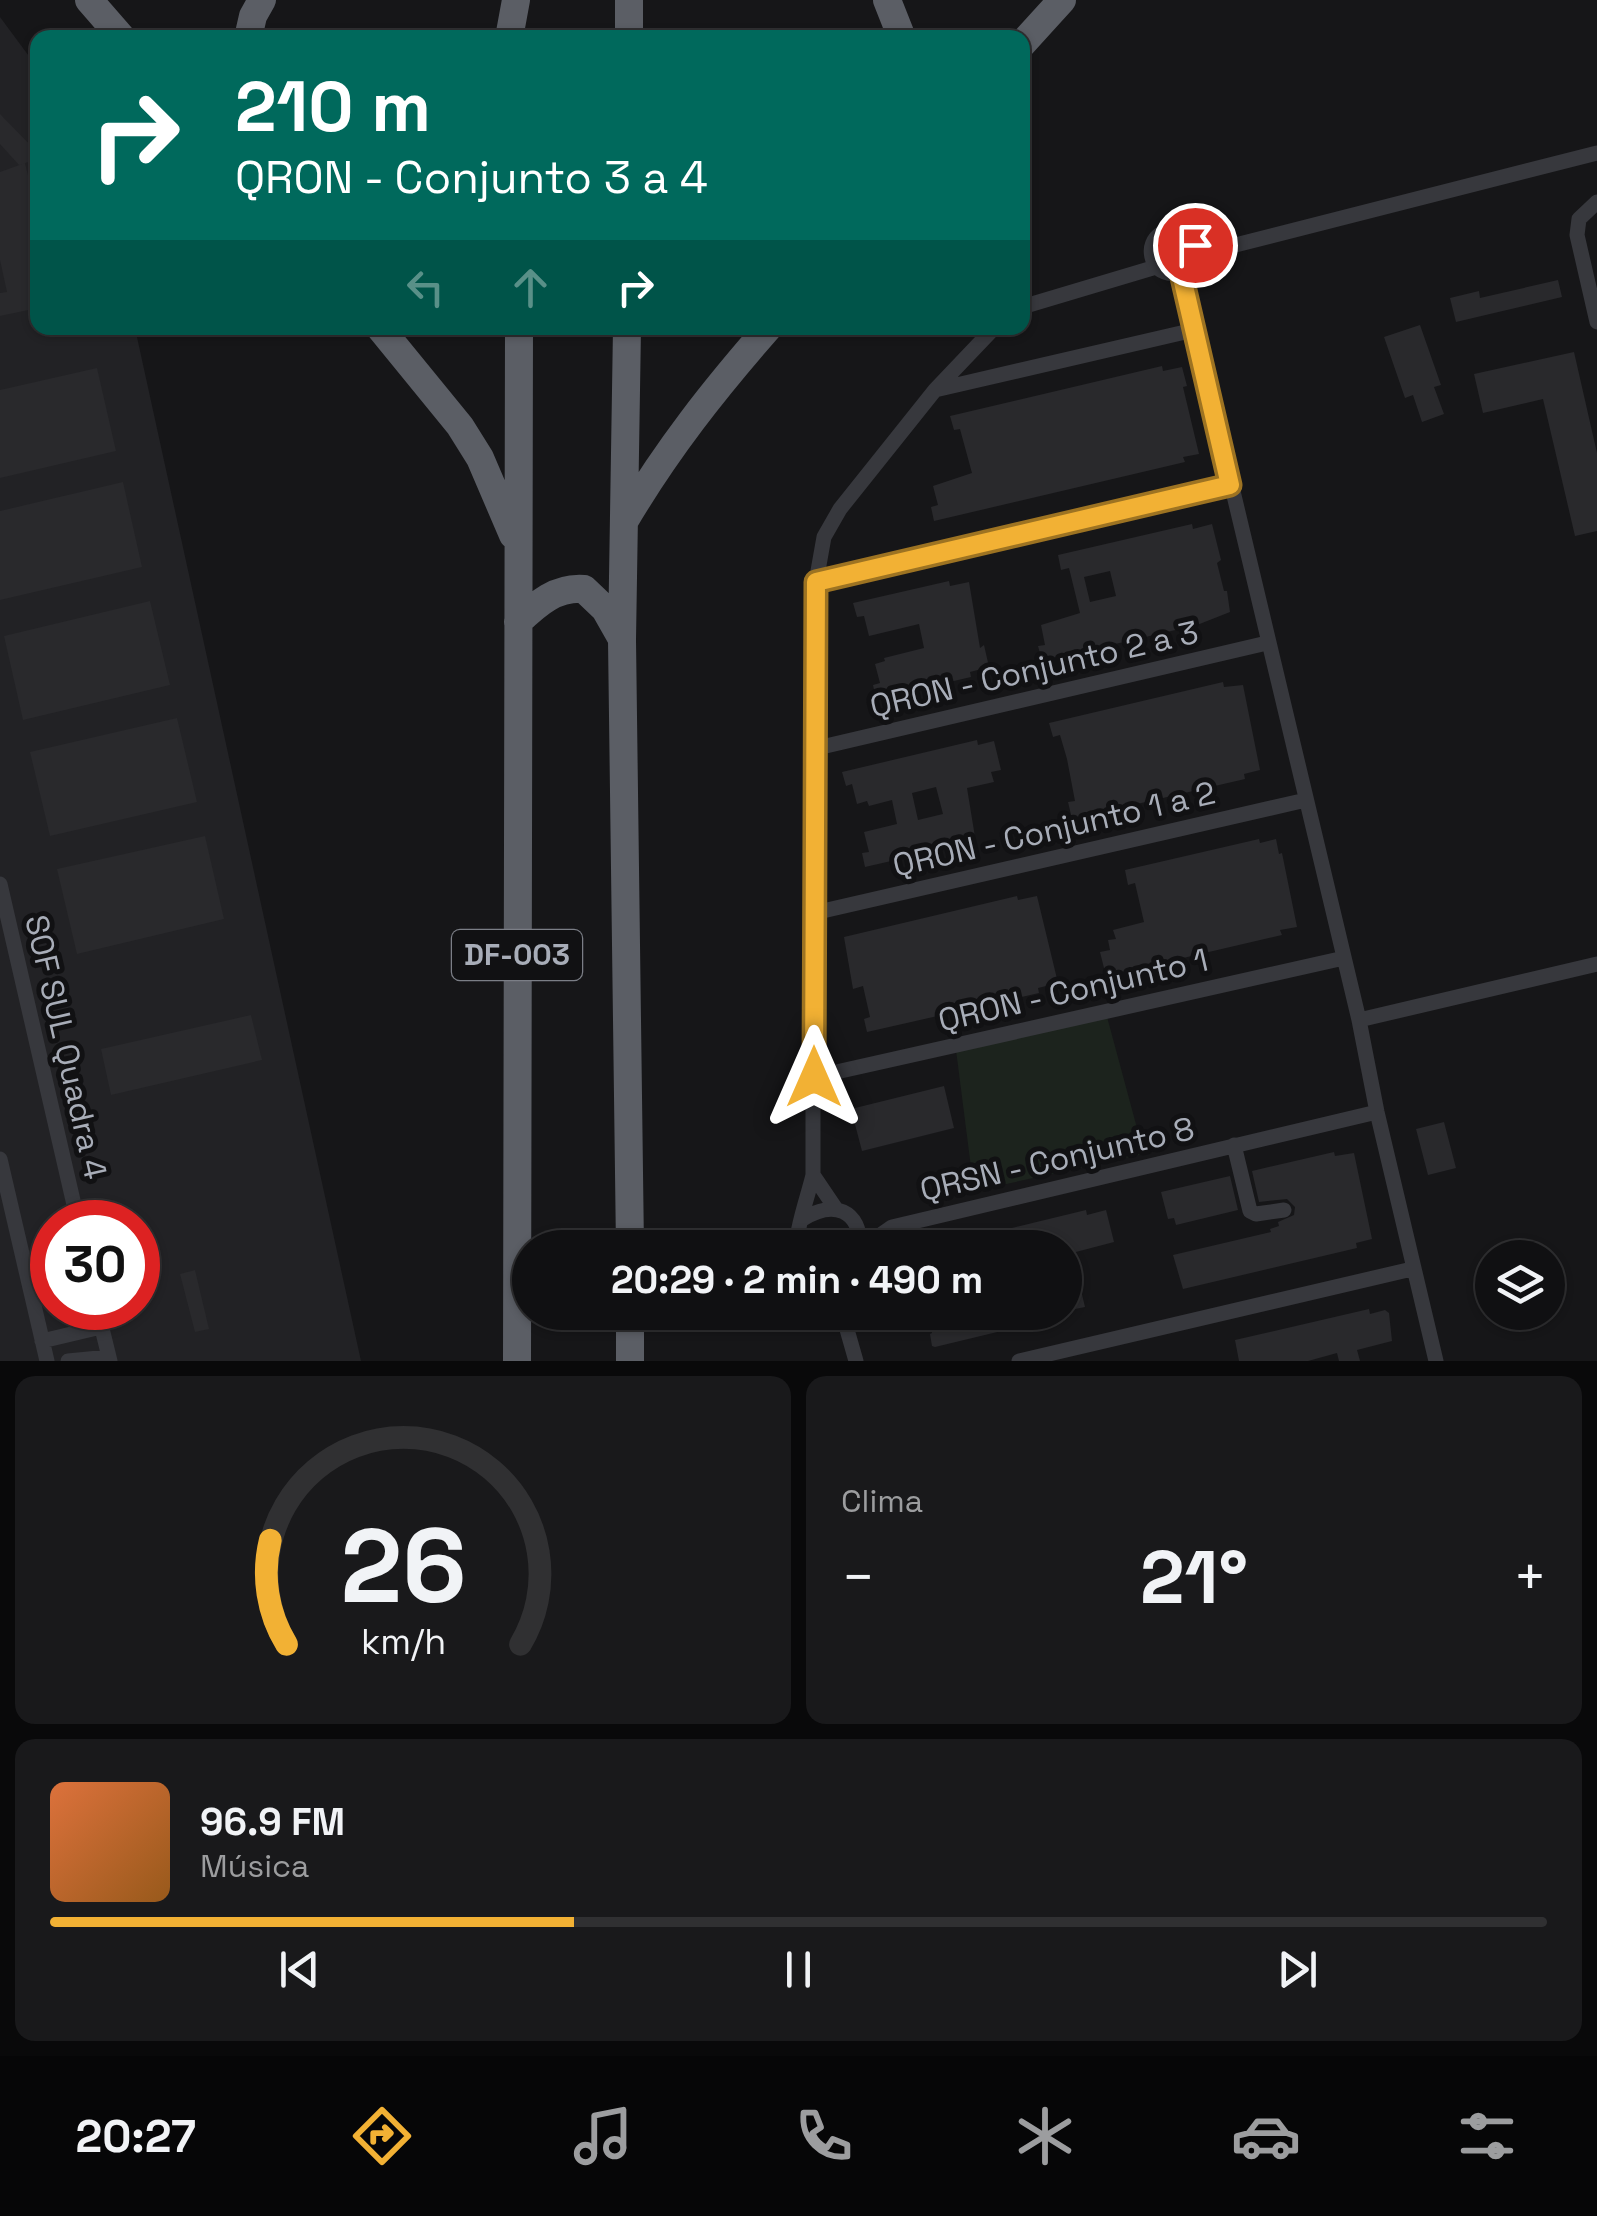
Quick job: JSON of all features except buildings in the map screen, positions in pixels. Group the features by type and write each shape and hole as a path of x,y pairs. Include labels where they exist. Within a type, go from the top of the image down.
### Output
{"highway":[{"path":"89,0 115,30"},
{"path":"250,30 262,0"},
{"path":"511,30 518,0"},
{"path":"518,0 520,30"},
{"path":"628,0 630,30"},
{"path":"888,0 899,30"},
{"path":"1030,35 1062,0"},
{"path":"386,335 448,411 480,458 518,548"},
{"name":"DF-003","path":"517,1361 519,335"},
{"name":"DF-003","path":"627,335 622,640 630,1230"},
{"path":"624,522 664,456 703,403 762,335"},
{"path":"518,622 536,604 558,592 584,589 605,609 622,640"},
{"path":"630,1330 630,1361"}],"street":[{"path":"1196,255 1597,153"},
{"path":"1597,202 1580,219 1578,235 1597,322"},
{"path":"1030,305 1156,267 1172,275 1181,273 1191,266 1196,255 1190,236 1171,229 1154,238 1150,248 1110,280"},
{"path":"1150,248 1156,267"},
{"path":"1181,273 1360,1020 1376,1112 1436,1361"},
{"path":"935,390 1194,330"},
{"path":"798,1230 804,1219 813,1174 813,749 816,582 824,538 840,509 935,390 987,335"},
{"path":"816,582 1230,485"},
{"name":"QRON - Conjunto 2 a 3","path":"813,749 1268,643"},
{"name":"QRON - Conjunto 1 a 2","path":"814,913 1306,800"},
{"name":"SOF SUL Quadra 4","path":"0,884 73,1200"},
{"name":"QRON - Conjunto 1","path":"814,1077 1344,958"},
{"path":"1360,1020 1597,964"},
{"name":"QRSN - Conjunto 8","path":"888,1230 1376,1112"},
{"name":"QRSN - Conjunto 8","path":"1234,1145 1250,1210 1256,1214 1284,1210"},
{"path":"0,1159 46,1361"},
{"path":"813,1174 836,1209 854,1221 858,1230"},
{"path":"804,1219 818,1209 836,1209"},
{"name":"QRSN - Conjunto 8","path":"854,1221 892,1227"},
{"path":"1019,1361 1412,1269"},
{"path":"42,1340 88,1330"},
{"path":"68,1361 109,1359 103,1330"},
{"path":"847,1330 856,1361"}],"shaded area":[{"path":"0,17 30,58 30,335 137,335 361,1361 0,1361"},
{"path":"1106,1013 1144,1154 974,1191 956,1050"}],"route":[{"path":"814,1077 816,582 1230,485 1181,273 1191,266 1195,245"}]}
